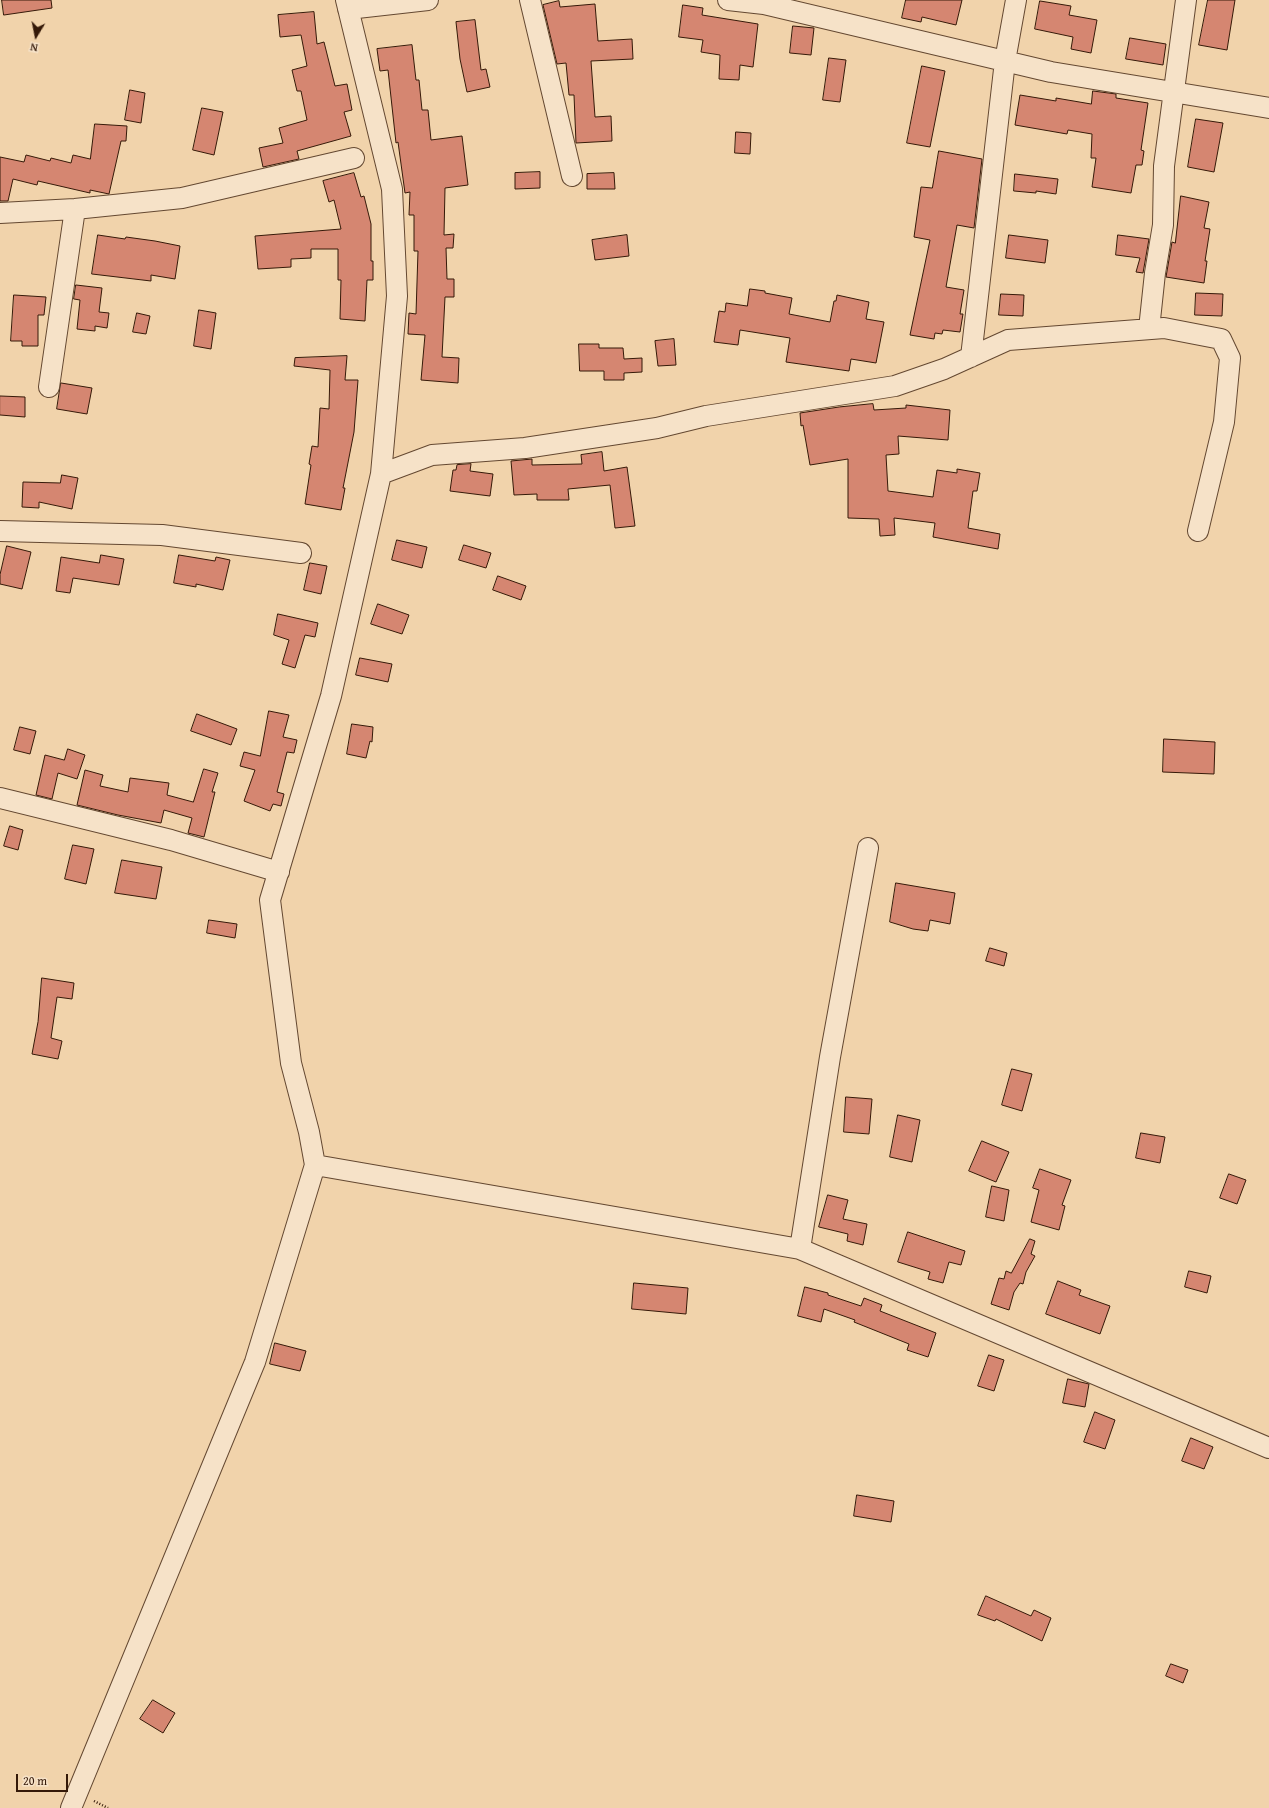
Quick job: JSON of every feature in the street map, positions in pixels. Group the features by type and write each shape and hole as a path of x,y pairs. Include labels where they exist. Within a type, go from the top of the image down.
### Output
{"street":[{"path":"71,1808 255,1362 315,1165 309,1132 290,1063 270,900 331,696 381,474 397,296 392,189 347,5 427,0"},
{"path":"530,0 572,176"},
{"path":"728,0 764,4 1051,72 1269,108"},
{"path":"971,357 1005,61 1016,0"},
{"path":"1149,329 1155,273 1163,226 1164,166 1186,0"},
{"path":"0,213 75,209 182,198 354,158"},
{"path":"49,387 75,209"},
{"path":"381,474 432,455 533,447 656,428 706,416 895,386 944,369 1008,340 1164,328 1221,339 1230,358 1224,422 1198,531"},
{"path":"0,531 162,535 301,553"},
{"path":"0,798 171,840 279,872"},
{"path":"800,1249 830,1057 868,848"},
{"path":"315,1165 800,1249 1269,1448"}],"building":[{"path":"2,0 51,0 52,8 4,15"},
{"path":"906,0 962,0 956,25 922,17 921,22 902,18"},
{"path":"1208,0 1235,0 1227,50 1199,45"},
{"path":"559,1 560,7 595,4 598,41 632,39 633,59 591,61 595,117 611,116 612,141 576,143 574,95 569,95 566,63 557,64 543,5"},
{"path":"1040,1 1071,6 1069,15 1097,20 1091,53 1071,49 1073,37 1035,29"},
{"path":"683,5 703,8 702,15 758,24 753,67 740,65 739,80 719,79 720,55 701,52 703,40 679,37"},
{"path":"314,12 317,44 324,42 335,86 347,84 352,110 344,112 351,136 297,151 299,159 263,167 259,148 283,143 279,128 307,120 301,91 297,91 292,70 307,66 301,35 280,37 278,15"},
{"path":"475,20 481,70 486,69 490,87 467,92 460,59 456,22"},
{"path":"793,26 814,28 811,55 790,53"},
{"path":"1130,38 1166,44 1163,65 1126,59"},
{"path":"412,45 416,80 419,80 422,110 428,110 431,140 462,136 468,185 445,188 444,235 454,234 453,248 446,248 447,279 454,279 454,297 445,297 442,357 459,358 458,383 421,380 425,335 408,334 409,313 416,314 418,251 414,251 414,215 409,215 410,192 405,193 398,142 396,143 388,70 380,71 377,49"},
{"path":"829,58 846,60 840,102 823,100"},
{"path":"922,66 945,71 930,147 907,143"},
{"path":"130,90 145,93 141,123 125,120"},
{"path":"1093,91 1116,94 1116,98 1148,103 1141,150 1144,151 1142,165 1136,165 1131,193 1092,187 1096,158 1091,158 1092,134 1068,130 1067,134 1015,125 1020,95 1056,101 1056,98 1091,104"},
{"path":"202,108 223,112 214,155 193,150"},
{"path":"1196,119 1223,123 1214,172 1188,167"},
{"path":"95,124 127,126 126,141 121,141 109,194 90,190 90,193 38,181 37,185 13,179 8,201 0,201 0,157 24,162 26,155 50,161 51,158 71,163 73,155 90,159"},
{"path":"736,132 751,133 750,154 735,153"},
{"path":"939,151 982,159 974,228 957,225 946,287 964,290 960,314 963,314 960,332 943,330 942,334 935,333 934,339 910,335 930,240 914,237 921,187 932,188"},
{"path":"540,172 540,188 515,189 515,173"},
{"path":"354,173 361,197 364,196 371,224 371,261 373,261 373,280 367,280 365,321 340,319 341,280 338,280 338,249 311,249 311,258 291,259 291,267 258,269 255,236 341,229 334,200 329,202 323,181"},
{"path":"614,173 615,189 587,189 587,174"},
{"path":"1015,174 1058,179 1056,194 1036,191 1036,193 1014,191"},
{"path":"1181,196 1209,202 1204,228 1210,229 1205,261 1207,261 1204,283 1166,277 1172,242 1175,243"},
{"path":"98,235 125,239 126,237 180,246 175,279 151,275 151,281 92,274"},
{"path":"627,235 629,256 595,260 592,240"},
{"path":"1009,235 1048,240 1045,263 1006,258"},
{"path":"1118,235 1149,239 1143,273 1136,272 1140,258 1116,255"},
{"path":"76,285 102,288 99,312 109,313 107,328 95,326 95,331 77,329 80,300 74,299"},
{"path":"750,289 792,298 789,314 830,322 834,301 836,301 837,295 869,302 866,319 884,322 876,363 851,359 849,371 786,362 790,338 740,330 738,345 714,342 719,311 725,312 726,303 747,306"},
{"path":"1196,293 1223,294 1222,316 1195,315"},
{"path":"1001,294 1024,295 1023,316 999,315"},
{"path":"14,295 46,297 44,315 38,315 38,346 22,346 22,341 11,341"},
{"path":"199,310 216,313 211,349 194,346"},
{"path":"137,313 150,316 146,334 133,332"},
{"path":"674,339 676,365 658,366 655,341"},
{"path":"579,344 599,344 599,348 623,348 624,359 642,358 642,372 624,373 624,380 604,380 604,371 580,371"},
{"path":"347,356 345,380 358,380 354,432 343,488 345,488 341,510 305,504 311,465 309,464 312,446 318,447 320,408 329,409 330,370 294,366 295,358"},
{"path":"61,383 92,388 87,414 57,409"},
{"path":"0,396 25,397 25,417 0,415"},
{"path":"873,404 874,410 906,408 906,405 950,410 948,440 898,436 899,454 886,455 888,491 933,497 937,470 957,473 957,469 980,473 977,491 973,491 968,528 1000,534 998,549 933,537 935,523 894,518 895,535 880,536 879,519 848,518 848,459 810,465 803,425 801,426 800,413"},
{"path":"602,452 604,471 627,467 635,526 615,528 610,485 568,489 569,500 537,500 537,494 514,495 511,461 532,459 532,465 582,464 581,455"},
{"path":"471,464 470,471 493,474 490,496 450,491 453,470 456,470 457,465"},
{"path":"62,475 78,478 72,509 39,502 39,508 22,507 23,482 60,483"},
{"path":"397,540 427,547 422,568 392,560"},
{"path":"464,545 491,553 486,568 459,560"},
{"path":"7,546 31,552 22,589 0,584 0,575"},
{"path":"101,555 124,559 119,585 73,578 70,593 56,591 61,557 99,563"},
{"path":"179,555 215,561 216,557 230,560 223,590 196,584 196,587 174,583"},
{"path":"310,563 327,566 321,594 304,590"},
{"path":"498,576 526,586 521,600 493,590"},
{"path":"378,604 409,615 402,634 371,624"},
{"path":"278,614 318,623 315,637 305,635 295,668 282,664 289,640 274,635"},
{"path":"360,658 392,664 388,682 356,675"},
{"path":"269,711 289,715 283,737 297,740 294,753 287,752 277,792 284,794 281,806 273,804 270,811 244,801 255,770 240,766 244,752 260,756"},
{"path":"197,714 237,729 231,745 191,731"},
{"path":"352,724 373,727 372,742 370,741 366,758 347,754"},
{"path":"20,727 36,731 30,754 14,750"},
{"path":"1164,739 1215,742 1214,774 1163,772"},
{"path":"68,749 85,755 77,779 58,773 52,799 36,795 45,755 64,760"},
{"path":"204,769 218,773 212,792 215,792 204,837 188,833 192,818 164,810 161,823 77,805 85,770 103,775 100,786 128,792 130,778 169,783 167,795 193,802"},
{"path":"10,826 23,830 18,850 4,846"},
{"path":"73,845 94,849 86,884 65,879"},
{"path":"122,860 162,867 156,899 115,893"},
{"path":"896,883 955,893 950,924 930,920 928,931 913,929 890,922"},
{"path":"209,920 237,924 235,938 207,933"},
{"path":"990,948 1007,953 1004,966 986,961"},
{"path":"42,978 74,983 72,999 57,997 51,1038 62,1041 58,1059 32,1054 38,1022"},
{"path":"1012,1069 1032,1074 1022,1111 1002,1105"},
{"path":"846,1097 872,1099 869,1134 844,1132"},
{"path":"898,1115 920,1120 912,1162 890,1157"},
{"path":"1141,1133 1165,1137 1160,1163 1136,1158"},
{"path":"982,1141 1009,1152 996,1182 969,1171"},
{"path":"1040,1169 1071,1180 1062,1205 1065,1206 1059,1230 1031,1222 1039,1190 1033,1188"},
{"path":"1229,1174 1246,1180 1237,1204 1220,1198"},
{"path":"992,1186 1009,1190 1004,1221 986,1217"},
{"path":"828,1195 848,1200 843,1219 867,1224 863,1245 847,1241 848,1234 819,1227"},
{"path":"908,1232 965,1251 961,1265 949,1262 943,1283 928,1279 930,1272 898,1262"},
{"path":"1030,1239 1035,1241 1031,1254 1035,1256 1026,1272 1023,1284 1020,1283 1014,1292 1009,1310 991,1304 999,1278 1004,1279 1006,1271 1011,1273"},
{"path":"1189,1271 1211,1276 1207,1293 1185,1287"},
{"path":"1058,1281 1081,1290 1079,1295 1110,1306 1100,1334 1046,1314"},
{"path":"634,1283 688,1288 686,1314 632,1309"},
{"path":"805,1287 828,1293 828,1295 861,1306 864,1298 882,1305 880,1311 936,1333 928,1357 907,1350 909,1344 854,1322 855,1320 824,1309 821,1322 798,1316"},
{"path":"275,1343 306,1351 300,1371 270,1364"},
{"path":"989,1355 1004,1360 994,1391 978,1386"},
{"path":"1068,1379 1089,1384 1085,1407 1063,1403"},
{"path":"1095,1412 1115,1420 1105,1449 1084,1442"},
{"path":"1191,1438 1213,1447 1204,1469 1182,1461"},
{"path":"857,1495 894,1501 891,1522 854,1516"},
{"path":"986,1596 1031,1616 1034,1610 1051,1618 1042,1641 996,1619 995,1621 978,1615"},
{"path":"1171,1664 1188,1670 1183,1683 1166,1676"},
{"path":"153,1700 175,1713 163,1733 140,1719"}]}
